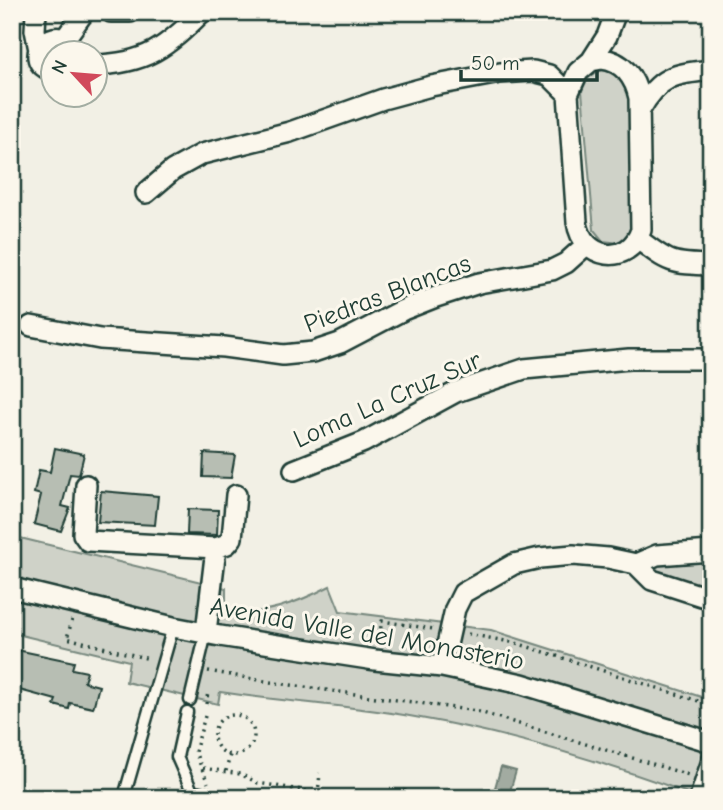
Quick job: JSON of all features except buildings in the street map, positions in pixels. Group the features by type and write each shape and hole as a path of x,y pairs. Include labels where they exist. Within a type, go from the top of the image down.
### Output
{"street":[{"path":"36,12 38,45"},
{"path":"72,38 84,12"},
{"path":"111,12 130,12"},
{"path":"108,64 130,62 153,54 172,42 202,12"},
{"path":"615,17 623,68 637,89 640,110 642,223 638,239 628,250 618,254 602,253 586,245 578,232 568,94 575,77 589,63 615,17"},
{"path":"146,193 173,170 202,154 290,132 383,99 431,86 602,59 623,68 660,76 711,70"},
{"path":"533,71 549,75 568,94"},
{"path":"640,110 654,88 673,75"},
{"path":"638,239 671,262 711,265"},
{"name":"Piedras Blancas","path":"31,326 100,339 224,347 283,355 313,352 340,343 403,310 447,293 497,279 552,270 566,263 586,245"},
{"name":"Loma La Cruz Sur","path":"294,470 365,442 456,392 524,369 629,359 711,359"},
{"path":"86,485 83,534 88,541 216,548 227,544 232,538 236,495"},
{"path":"206,632 216,548"},
{"path":"636,564 657,555 711,551"},
{"path":"442,667 455,609 463,593 513,564 573,555 608,558 636,564 652,580 711,599"},
{"name":"Avenida Valle del Monasterio","path":"12,588 173,627 375,660 442,667 522,684 711,741"}],"lane":[{"path":"128,798 126,790 173,627"},
{"path":"190,700 206,632"},
{"path":"187,712 177,757 194,795 233,798"},
{"path":"695,798 711,749"}],"path":[{"path":"76,603 66,638 163,662"},
{"path":"375,660 382,621 516,643 711,705"},
{"path":"198,670 476,711 702,779"},
{"path":"228,715 242,716 252,724 253,744 243,754 230,755 215,743 214,730 217,723 228,715"},
{"path":"205,716 195,752 212,795"},
{"path":"226,771 230,755"},
{"path":"203,768 240,774 258,783 350,798"},
{"path":"318,794 320,773"},
{"path":"404,798 405,788"}],"shaded area":[{"path":"603,70 616,72 633,96 632,235 620,243 603,241 594,230 582,91 590,77"},
{"path":"12,536 226,588 226,616 279,607 330,586 340,611 491,630 711,700 711,798 696,796 557,750 486,731 366,709 220,692 218,704 126,682 129,661 12,633"},
{"path":"711,556 711,593 664,579 650,568 653,563"},
{"path":"501,767 516,771 508,798 492,798"}]}
